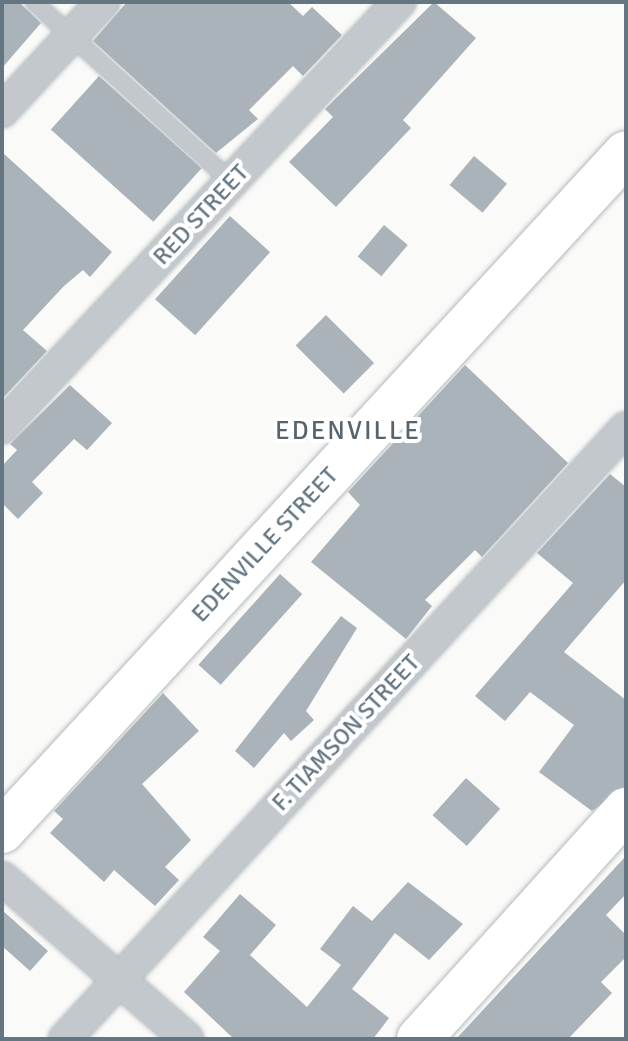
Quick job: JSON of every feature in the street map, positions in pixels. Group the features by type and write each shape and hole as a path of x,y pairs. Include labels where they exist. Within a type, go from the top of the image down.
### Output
{"street":[{"path":"2,111 103,2"},
{"name":"RED STREET","path":"2,427 399,2"},
{"name":"EDENVILLE STREET","path":"2,831 626,153"},
{"name":"F. TIAMSON STREET","path":"65,1039 626,428"},
{"path":"419,1039 626,810"},
{"path":"2,878 187,1039"}],"lane":[{"path":"34,2 232,182"}],"building":[{"path":"2,2 19,2 41,23 2,68"},
{"path":"127,2 288,2 303,16 312,7 342,35 303,76 293,66 249,110 258,119 216,153 93,41"},
{"path":"434,2 476,38 403,120 411,128 336,207 289,162 333,117 325,109"},
{"path":"99,76 202,168 153,222 51,130"},
{"path":"2,152 112,252 90,277 83,270 64,286 23,330 47,351 2,399"},
{"path":"474,156 507,184 483,213 450,185"},
{"path":"230,216 270,252 195,335 155,299"},
{"path":"384,225 408,245 381,276 358,256"},
{"path":"326,315 374,363 344,393 296,345"},
{"path":"465,365 568,463 482,557 475,550 425,600 432,606 406,639 311,562 360,505 348,492"},
{"path":"70,385 112,423 87,450 74,439 32,482 43,493 18,519 2,503 2,466 17,450 10,444"},
{"path":"610,474 626,487 626,580 564,652 626,700 626,786 592,811 539,772 574,725 530,692 505,721 475,696 573,583 537,553"},
{"path":"280,574 302,594 221,685 198,665"},
{"path":"341,616 357,628 306,711 314,720 291,741 284,733 254,768 235,751"},
{"path":"163,693 199,731 142,784 191,840 165,867 179,880 155,906 114,870 104,882 50,833 63,819 54,811"},
{"path":"466,778 500,809 467,846 433,815"},
{"path":"626,856 626,894 606,915 626,935 626,957 601,982 612,993 568,1039 456,1039"},
{"path":"408,882 463,924 429,960 395,933 352,989 389,1018 373,1039 234,1039 184,992 220,951 203,937 240,894 276,925 250,955 307,1007 341,965 320,949 353,906 372,921"},
{"path":"2,910 48,951 30,971 2,946"}],"district":[{"name":"EDENVILLE","path":"348,432"}]}
